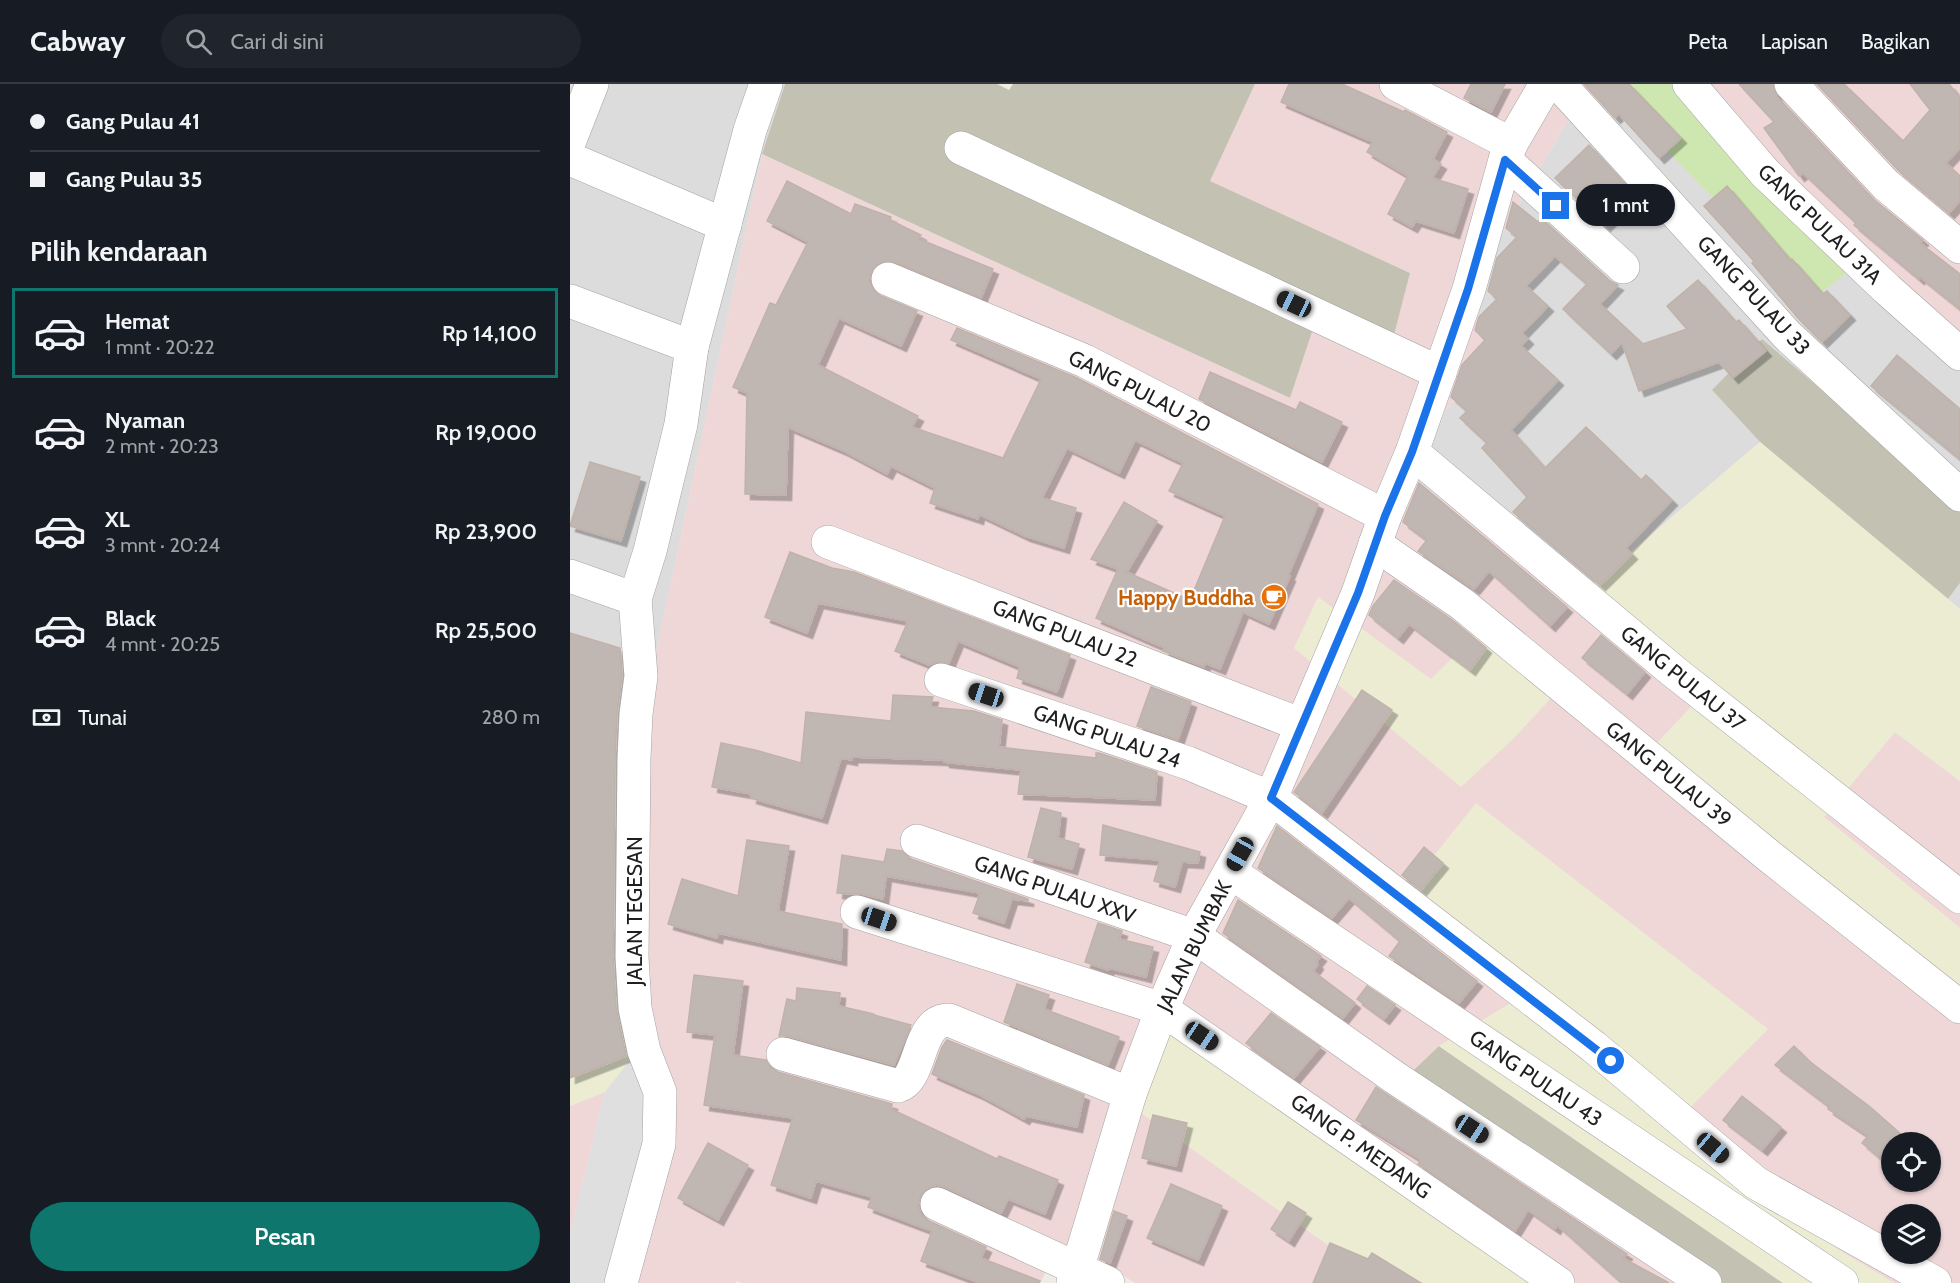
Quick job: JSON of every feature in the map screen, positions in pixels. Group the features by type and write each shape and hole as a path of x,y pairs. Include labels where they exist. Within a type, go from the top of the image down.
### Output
{"street":[{"path":"570,140 592,84"},
{"path":"570,576 635,599 650,551 681,424 692,348 750,130 766,84"},
{"path":"1396,84 1508,152 1623,267"},
{"name":"JALAN BUMBAK","path":"1075,1275 1130,1094 1162,1009 1194,936 1271,798 1358,593 1440,373 1468,289 1508,152 1546,84"},
{"name":"GANG PULAU 33","path":"1559,84 1787,335 1960,495"},
{"name":"GANG PULAU 31A","path":"1689,84 1765,174 1960,354"},
{"path":"1791,84 1886,185 1960,247"},
{"path":"962,148 1440,373"},
{"path":"570,159 725,225"},
{"name":"GANG PULAU 20","path":"888,279 1084,361 1380,530"},
{"path":"570,301 692,348"},
{"name":"GANG PULAU 37","path":"1412,452 1673,671 1960,897"},
{"name":"GANG PULAU 39","path":"1380,530 1462,604 1769,856 1960,1007"},
{"name":"GANG PULAU 22","path":"828,542 1302,725"},
{"name":"JALAN TEGESAN","path":"621,1283 659,1144 661,1123 660,1092 644,1051 635,1008 632,957 634,758 641,676 635,599"},
{"name":"GANG PULAU 24","path":"941,680 1188,763 1271,798 1594,1047 1756,1183 1935,1283"},
{"name":"GANG PULAU XXV","path":"917,841 1194,936 1394,1077 1705,1283"},
{"name":"GANG PULAU 43","path":"1230,872 1842,1283"},
{"name":"GANG P. MEDANG","path":"857,912 1162,1009 1558,1283"},
{"path":"783,1054 898,1086 903,1085 932,1027 943,1020 949,1020 1130,1094"},
{"path":"937,1204 1075,1275 1108,1283"}],"shaded area":[{"path":"570,84 785,84 762,154 655,658 570,633"},
{"path":"785,84 997,84 1009,90 1013,84 1255,84 1210,181 1410,273 1386,366 1312,332 1290,398 762,154"},
{"path":"1255,84 1601,84 1609,91 1565,125 1461,305 1495,326 1478,368 1403,469 1571,603 1692,706 1640,761 1960,1019 1960,1283 1894,1283 1842,1252 1668,1128 1768,1029 1518,999 1439,1046 1399,1084 1674,1283 1531,1283 1134,1108 1382,1283 1135,1283 1112,1269 1059,1248 1040,1283 742,1283 737,1281 736,1283 605,1283 623,1218 637,1051 655,658 762,154 1290,398 1312,332 1386,366 1410,273 1209,181"},
{"path":"1678,84 1960,84 1960,361"},
{"path":"1609,91 1813,298 1851,269 1960,361 1960,508 1712,390 1760,442 1571,603 1403,469 1478,368 1495,326 1461,305 1565,125"},
{"path":"1762,339 1960,508 1960,583 1948,599 1760,442 1712,390"},
{"path":"1960,583 1960,609 1948,599"},
{"path":"1895,732 1960,781 1960,928 1824,817"},
{"path":"1439,1046 1783,1283 1674,1283 1399,1084"},
{"path":"637,1051 653,1111 605,1283 570,1283 570,1235 605,1092"},
{"path":"605,1092 570,1235 570,1106"}],"green space":[{"path":"1601,84 1678,84 1851,269 1813,299"},
{"path":"1760,442 1960,609 1960,781 1895,732 1824,817 1960,928 1960,1019 1640,761 1692,706 1571,603"},
{"path":"1318,597 1431,679 1475,635 1552,697 1513,739 1461,787 1294,648"},
{"path":"1476,803 1768,1029 1669,1129 1842,1252 1894,1283 1783,1283 1439,1046 1518,999 1394,906"},
{"path":"1162,1026 1531,1283 1382,1283 1134,1108"},
{"path":"637,1051 605,1092 570,1106 570,1078"}],"building":[{"path":"1289,84 1342,84 1404,112 1405,110 1447,132 1433,159 1441,164 1432,178 1468,189 1454,233 1416,221 1412,227 1388,214 1408,176 1367,152 1373,142 1281,102"},
{"path":"1471,84 1505,84 1491,112 1464,98"},
{"path":"1584,84 1629,84 1681,138 1659,158 1619,114 1615,118"},
{"path":"1739,84 1773,84 1777,97 1872,198 1923,240 1920,243 1960,274 1960,309 1920,277 1919,279 1854,225 1856,223 1803,173 1799,176 1764,128 1774,122"},
{"path":"1817,84 1844,84 1903,141 1930,110 1910,84 1949,84 1960,98 1960,148 1946,163 1960,176 1960,201 1949,213 1899,171"},
{"path":"1589,145 1636,196 1605,226 1555,178"},
{"path":"787,181 851,214 855,204 891,217 890,220 921,235 919,239 993,269 981,298 895,262 885,261 876,265 869,281 874,291 917,311 901,346 839,318 818,365 918,416 912,427 1003,458 1041,379 951,340 957,328 1077,378 1318,504 1269,624 1243,612 1220,669 1205,663 1204,667 1163,651 1165,648 1096,618 1118,569 1091,559 1124,502 1157,521 1127,572 1124,571 1190,600 1225,516 1169,491 1183,463 1135,440 1119,473 1067,448 1042,498 1076,508 1064,548 1025,536 979,514 978,519 930,503 935,488 891,466 887,474 844,451 788,427 786,495 745,494 747,393 733,387 770,303 776,305 808,242 767,221"},
{"path":"1727,186 1791,261 1792,259 1823,294 1827,291 1850,315 1822,342 1798,318 1752,263 1754,261 1704,206"},
{"path":"1513,202 1538,222 1541,218 1610,281 1618,285 1600,304 1643,344 1687,329 1667,306 1698,280 1736,322 1739,320 1766,351 1733,378 1719,362 1639,391 1622,343 1611,354 1563,309 1587,284 1555,256 1526,286 1548,306 1522,333 1528,339 1521,346 1558,380 1511,430 1545,468 1586,427 1641,480 1646,475 1672,500 1626,548 1632,554 1600,585 1513,512 1527,497 1482,448 1487,443 1460,418 1467,411 1451,397 1462,365 1485,340 1475,330 1479,317 1497,299 1488,291 1497,258 1517,237 1506,228"},
{"path":"1897,355 1960,409 1960,459 1871,386"},
{"path":"1210,372 1296,410 1300,402 1342,422 1322,462 1199,399"},
{"path":"590,462 640,477 621,541 570,526"},
{"path":"1419,483 1567,607 1550,626 1489,571 1474,589 1418,551 1427,540 1403,522"},
{"path":"790,552 832,568 854,572 1070,655 1057,692 1017,678 1020,667 958,641 949,663 938,662 929,665 895,651 908,621 818,603 807,633 765,617"},
{"path":"1394,580 1451,619 1486,648 1470,670 1409,624 1398,638 1369,615 1373,606"},
{"path":"570,633 620,648 622,675 615,757 613,957 616,1009 626,1056 570,1078"},
{"path":"1601,635 1645,672 1627,694 1582,658"},
{"path":"1151,687 1191,702 1178,740 1137,726"},
{"path":"1362,690 1392,710 1322,813 1294,792"},
{"path":"893,695 933,697 930,707 974,711 1002,720 999,747 1096,758 1096,753 1099,753 1157,772 1155,800 1018,794 1021,770 944,762 944,760 852,757 852,760 841,758 822,818 751,798 752,794 712,787 721,743 801,763 806,712 891,721"},
{"path":"1041,808 1061,813 1058,838 1079,844 1072,869 1028,857"},
{"path":"1103,825 1200,852 1198,863 1182,862 1175,887 1154,881 1160,860 1100,855"},
{"path":"1277,826 1477,981 1459,1003 1389,956 1400,941 1349,898 1332,918 1258,868"},
{"path":"747,840 789,846 778,911 842,924 841,960 718,933 717,938 668,924 682,879 738,896"},
{"path":"1424,847 1443,863 1421,890 1402,875"},
{"path":"887,849 902,851 911,859 1028,899 1028,901 1012,899 1004,923 973,913 980,893 886,876 883,899 862,894 837,893 842,855 884,862"},
{"path":"1238,900 1321,956 1313,971 1355,1003 1343,1018 1223,933"},
{"path":"1098,923 1122,931 1119,939 1153,947 1146,977 1109,968 1108,970 1085,962"},
{"path":"694,975 743,981 733,1055 766,1060 770,1067 778,1072 892,1104 891,1109 997,1159 999,1156 1058,1180 1045,1214 1008,1199 1001,1213 936,1185 926,1189 920,1197 918,1206 921,1214 929,1221 986,1247 981,1258 1040,1281 1039,1283 980,1283 921,1261 932,1231 868,1207 872,1197 816,1181 811,1198 771,1185 793,1118 704,1105 715,1035 687,1032"},
{"path":"1017,984 1049,995 1044,1009 1119,1037 1108,1065 1004,1022"},
{"path":"1367,986 1395,1005 1384,1019 1357,999"},
{"path":"797,988 840,993 839,1006 911,1025 894,1065 788,1036 779,1036 787,999 796,1001"},
{"path":"1271,1013 1320,1047 1294,1078 1246,1043"},
{"path":"947,1040 1084,1095 1077,1127 1026,1116 1024,1119 980,1095 932,1074"},
{"path":"1794,1046 1809,1061 1869,1106 1899,1132 1881,1132 1881,1159 1862,1143 1868,1136 1828,1109 1829,1106 1775,1065"},
{"path":"1376,1087 1627,1254 1623,1258 1669,1283 1622,1283 1557,1225 1555,1229 1528,1210 1515,1231 1418,1164 1421,1160 1356,1120"},
{"path":"1742,1096 1781,1127 1762,1150 1723,1120"},
{"path":"1153,1115 1187,1123 1176,1166 1142,1158"},
{"path":"708,1143 748,1165 718,1220 678,1198"},
{"path":"1171,1184 1222,1206 1198,1260 1147,1238"},
{"path":"1288,1202 1306,1213 1289,1241 1271,1229"},
{"path":"1114,1211 1127,1216 1110,1263 1100,1259"},
{"path":"1330,1243 1368,1259 1372,1253 1421,1283 1313,1283"}],"place":[{"name":"Happy Buddha","path":"1274,597"}],"route":[{"path":"1556,206 1505,160 1468,289 1412,452 1385,516 1358,593 1271,798 1611,1061"}]}
